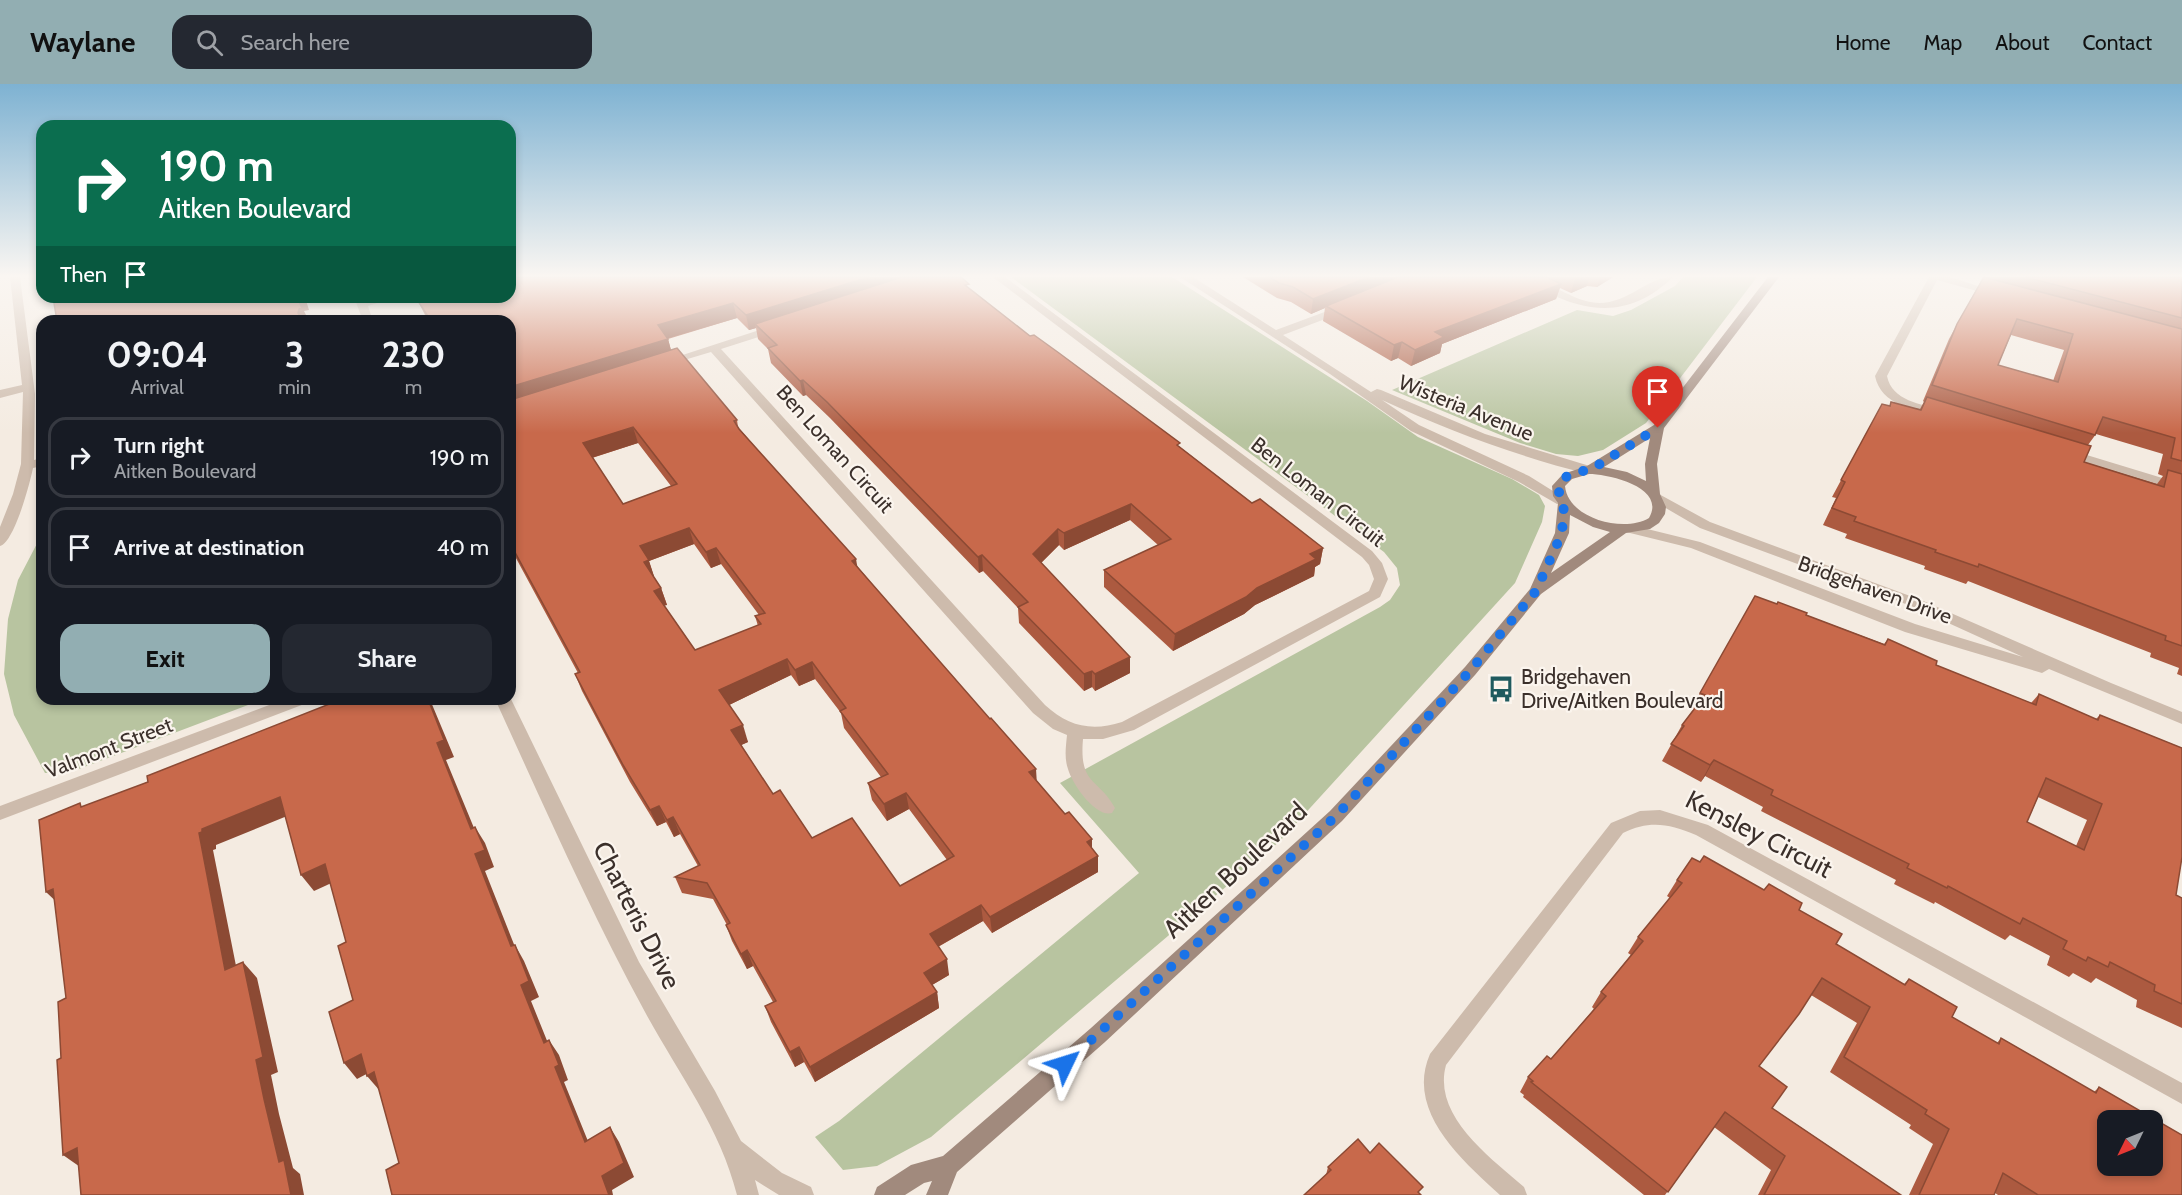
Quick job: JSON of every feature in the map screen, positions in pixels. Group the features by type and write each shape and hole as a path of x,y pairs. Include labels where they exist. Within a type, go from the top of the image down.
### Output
{"main road":[{"path":"1589,470 1658,428 1734,329"},
{"path":"1655,495 1651,464 1658,428"},
{"path":"1589,470 1619,473 1639,482 1655,495"},
{"name":"Aitken Boulevard","path":"885,1195 919,1173 949,1165 1098,1035 1336,816 1470,671 1536,591 1562,533 1563,502 1559,492 1560,484 1566,477 1589,470"},
{"name":"Aitken Boulevard","path":"1536,591 1627,529 1654,521 1659,514 1660,506 1655,495"},
{"path":"1563,502 1571,511 1595,524 1627,529"},
{"name":"Aitken Boulevard","path":"937,1195 949,1165"}],"street":[{"path":"0,542 14,509 27,466 30,426 21,329"},
{"path":"656,365 774,329"},
{"name":"Ben Loman Circuit","path":"713,348 1039,709 1061,727 1094,734 1112,732 1128,726 1367,600 1379,587 1381,579 1375,563 1367,554 1067,329"},
{"name":"Wisteria Avenue","path":"1267,329 1415,428 1524,479 1563,502"},
{"path":"1275,334 1289,329"},
{"path":"1907,329 1881,376 1881,384 1890,394 1901,400 1954,418"},
{"name":"Wisteria Avenue","path":"1334,372 1399,404 1482,437 1542,459 1589,470"},
{"path":"0,394 27,387"},
{"path":"2056,450 2182,488"},
{"path":"27,466 36,464"},
{"name":"Bridgehaven Drive","path":"1655,495 1705,525 1916,603 2105,687 2182,717"},
{"name":"Bridgehaven Drive","path":"1627,529 1695,545 1910,627 2105,687"},
{"name":"Valmont Street","path":"0,813 285,705"},
{"name":"Charteris Drive","path":"506,705 609,924 653,1008 735,1149"},
{"path":"1076,732 1073,754 1075,770 1084,785 1106,808"},
{"name":"Kensley Circuit","path":"1516,1195 1479,1160 1452,1130 1437,1106 1432,1080 1437,1060 1617,828 1633,819 1653,815 1673,818 1702,830 2182,1094"},
{"path":"735,1149 748,1195"},
{"path":"735,1149 774,1181 803,1195"}],"green space":[{"path":"1081,329 1254,329 1367,401 1418,437 1512,479 1539,495 1545,506 1542,522 1515,583 1280,841 931,1137 877,1166 843,1170 815,1137 839,1121 1139,873 1060,783 1390,600 1400,585 1397,568 1384,552"},
{"path":"1533,329 1718,329 1646,423 1603,450 1578,456 1556,454 1520,443 1392,390"},
{"path":"36,546 36,705 248,705 71,772 45,773 14,715 4,674 8,619 18,580"}],"building":[{"path":"516,329 661,329 668,339 516,385"},
{"path":"760,329 1021,329 1030,336 1034,335 1180,443 1177,445 1252,503 1260,499 1323,548 1310,554 1316,559 1257,588 1246,597 1175,634 1104,570 1171,539 1131,504 1064,533 1058,529 1033,554 1130,657 1095,674 1092,671 1084,674 1018,607 1028,602 982,555 978,557 827,402 803,380 800,381 768,348 777,345"},
{"path":"1366,329 1443,329 1435,332 1444,337 1415,350 1402,342 1394,345"},
{"path":"1955,329 2013,329 1998,365 2058,382 2073,334 2054,329 2182,329 2182,461 2171,458 2175,438 2103,417 2095,435 1932,385"},
{"path":"677,348 737,420 734,421 739,429 856,559 852,561 1036,769 1029,772 1065,814 1069,812 1092,839 1087,842 1098,856 990,917 981,905 930,934 947,959 924,973 937,992 810,1067 799,1047 790,1052 765,1006 776,1001 747,950 741,954 726,925 730,923 707,883 675,877 700,865 673,817 667,820 659,806 650,810 623,765 575,674 580,672 516,554 516,398","holes":["633,427 677,484 623,504 583,443","689,528 706,552 716,548 765,613 755,616 761,624 695,650 654,591 661,588 644,562 649,560 640,546","787,659 795,670 812,662 846,708 840,711 888,774 868,783 884,804 906,793 954,856 900,886 852,818 812,838 780,790 773,794 731,730 743,725 719,690"]},
{"path":"1927,397 2091,446 2084,462 2164,487 2168,470 2182,474 2182,646 2165,640 2166,636 1979,564 1978,567 1854,521 1856,517 1832,508 1845,482 1841,480 1882,404 1890,406 1891,402 1921,410"},
{"path":"1755,596 1777,604 1778,602 1885,645 1888,639 1937,661 1936,665 2036,705 2039,694 2098,720 2100,715 2182,748 2182,857 2176,895 2182,898 2182,1004 2154,991 2155,985 2110,962 2108,967 2088,957 2086,961 2063,949 2067,941 2023,918 2020,924 1948,886 1947,888 1907,868 1909,864 1771,795 1773,790 1714,760 1710,765 1671,744 1705,695 1700,693","holes":["2046,778 2102,804 2084,850 2027,822"]},
{"path":"327,705 430,705 444,740 437,743 471,829 475,827 485,850 475,854 511,946 515,945 529,981 521,985 544,1043 549,1040 559,1065 555,1067 585,1142 610,1127 624,1163 602,1176 609,1195 392,1195 386,1170 399,1163 374,1072 367,1076 361,1054 344,1063 329,1012 353,1000 338,946 346,942 325,864 301,875 280,797 202,829 199,833 225,970 243,962 263,1057 256,1060 264,1099 279,1162 284,1160 291,1195 81,1195 77,1148 63,1155 57,1060 61,1058 58,1002 66,998 53,889 46,892 39,820 80,803 81,807 148,782 147,776"},
{"path":"1704,856 1764,890 1769,884 1802,903 1799,910 1842,934 1836,944 1905,985 1909,979 1957,1007 1952,1017 1999,1044 2001,1038 2096,1093 2099,1087 2139,1110 2097,1110 2097,1176 2163,1176 2163,1124 2182,1135 2182,1195 2038,1195 2003,1173 1994,1195 1919,1195 1949,1129 1925,1114 1927,1110 1844,1057 1870,1007 1822,978 1799,1014 1759,1066 1787,1087 1772,1108 1901,1195 1764,1195 1785,1156 1725,1112 1668,1192 1531,1082 1533,1081 1528,1077 1547,1056 1551,1059 1606,996 1601,992 1643,941 1638,937 1682,883 1677,880 1692,858 1700,862"},
{"path":"1358,1139 1370,1153 1379,1143 1423,1187 1418,1192 1421,1195 1304,1195 1331,1170 1328,1167"}],"place":[{"name":"Bridgehaven Drive/Aitken Boulevard","path":"1501,689"}],"route":[{"path":"1065,1064 1336,816 1470,671 1536,591 1562,533 1564,503 1559,492 1560,484 1566,477 1575,472 1590,470 1658,428"}]}
